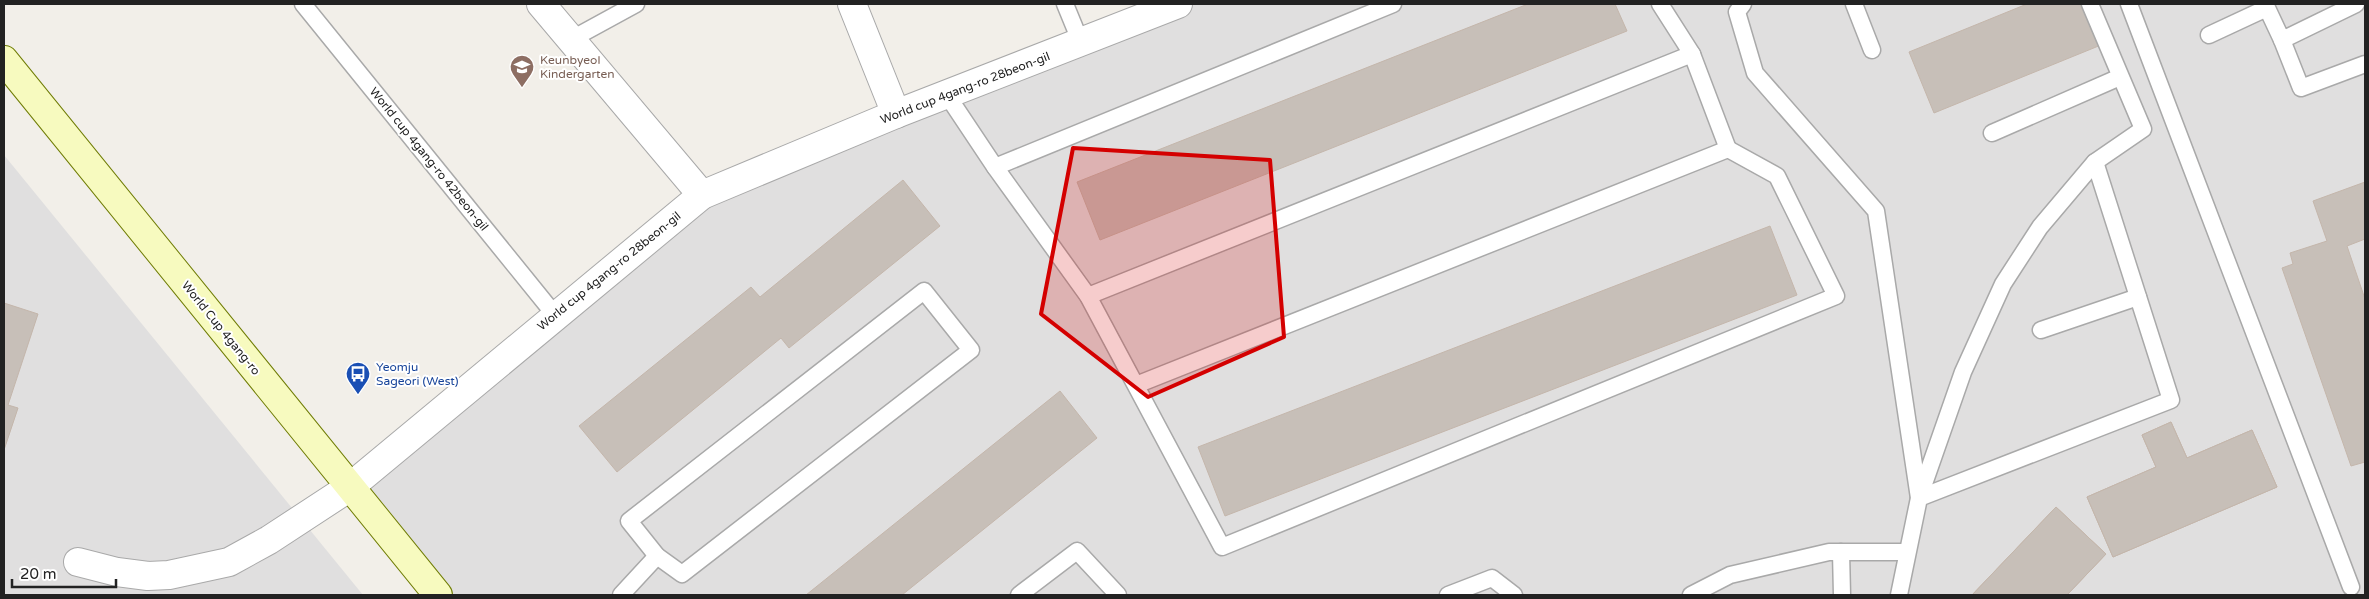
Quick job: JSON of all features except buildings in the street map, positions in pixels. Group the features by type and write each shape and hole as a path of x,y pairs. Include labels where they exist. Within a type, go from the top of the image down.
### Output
{"street":[{"path":"541,4 702,195"},
{"path":"852,4 896,114"},
{"name":"World cup 4gang-ro 28beon-gil","path":"78,562 117,572 148,576 169,575 229,562 269,540 350,487 702,195 896,114 1178,4"},
{"name":"World Cup 4gang-ro","path":"4,60 438,595"}],"lane":[{"name":"World cup 4gang-ro 42beon-gil","path":"303,4 555,315"},
{"path":"570,40 636,4"},
{"path":"1065,4 1081,43"},
{"path":"995,167 1393,4"},
{"path":"947,95 995,167 1088,296 1222,546 1836,296 1777,176 1728,149 1692,54 1660,4"},
{"path":"1743,4 1737,12 1755,73 1876,211 1919,498"},
{"path":"1854,4 1872,50"},
{"path":"1899,595 1919,498 1963,372 2003,284 2040,227 2095,162 2143,129 2090,4"},
{"path":"2129,4 2351,588"},
{"path":"2282,40 2356,4"},
{"path":"2209,34 2267,8 2301,88 2365,64"},
{"path":"1088,296 1692,54"},
{"path":"1992,133 2120,77"},
{"path":"1136,386 1728,149"},
{"path":"1919,498 2171,400 2095,162"},
{"path":"924,291 971,350 682,574 657,556 629,521 924,291"},
{"path":"2041,330 2138,297"},
{"path":"1019,595 1077,551 1118,595"},
{"path":"1691,595 1730,575 1830,552 1907,552"},
{"path":"1841,552 1842,595"},
{"path":"621,595 657,556"},
{"path":"1448,595 1492,578 1514,595"}],"highlighted area":[{"path":"1073,148 1270,160 1284,337 1148,397 1041,314"}],"shaded area":[{"path":"1178,4 2365,4 2365,595 438,595 350,487 702,195"},
{"path":"4,155 363,595 4,595"}],"place":[{"name":"Keunbyeol Kindergarten","path":"522,88"},
{"name":"Yeomju Sageori (West)","path":"358,395"}]}
